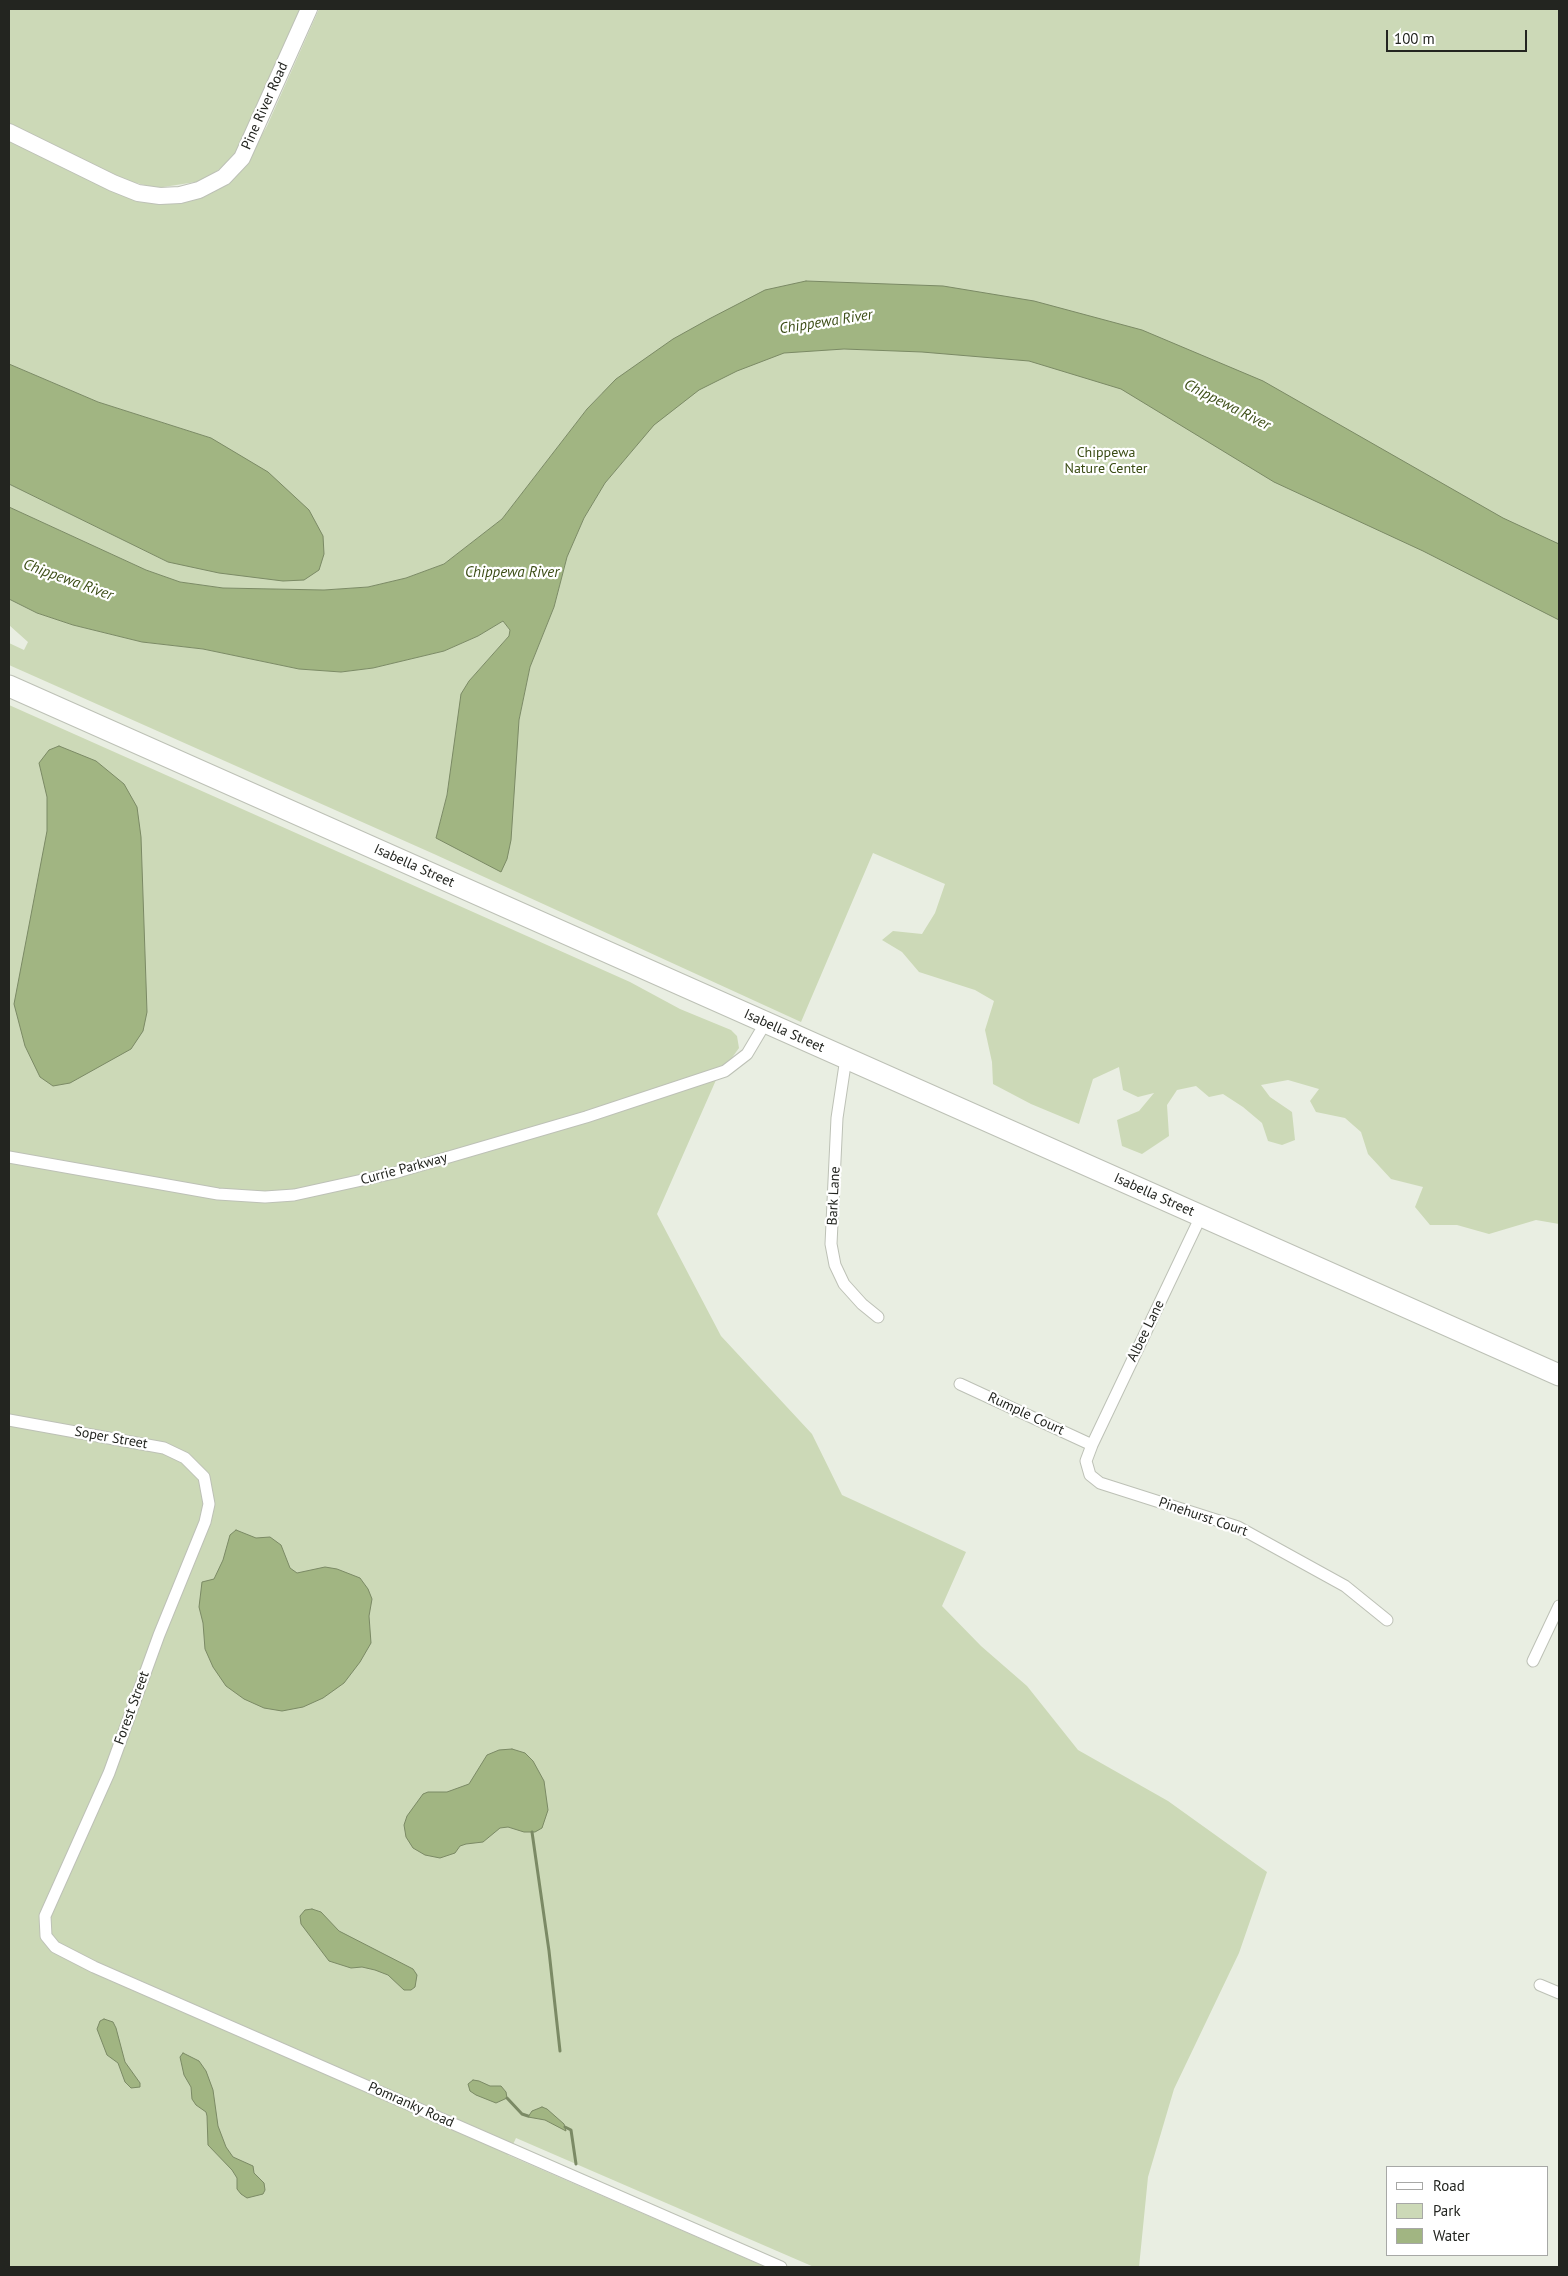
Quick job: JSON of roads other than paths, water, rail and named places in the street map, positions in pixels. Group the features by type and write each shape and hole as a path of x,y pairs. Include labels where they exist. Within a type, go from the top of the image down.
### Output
{"highway":[{"name":"Isabella Street","path":"9,686 1559,1375"}],"street":[{"name":"Pine River Road","path":"9,132 113,183 138,193 160,196 180,195 199,190 224,177 242,158 309,9"},
{"name":"Currie Parkway","path":"9,1158 218,1194 265,1197 303,1193 413,1168 586,1117 725,1071 747,1054 766,1022"},
{"name":"Bark Lane","path":"846,1058 837,1118 831,1244 835,1266 844,1284 862,1304 878,1317"},
{"name":"Albee Lane","path":"1092,1445 1201,1216"},
{"name":"Rumple Court","path":"960,1384 1092,1445"},
{"name":"Soper Street","path":"9,1420 164,1448 185,1458 204,1478"},
{"name":"Pinehurst Court","path":"1092,1445 1086,1461 1090,1475 1100,1483 1238,1527 1345,1586 1387,1620"},
{"name":"Forest Street","path":"46,1936 45,1916 109,1773 159,1635 205,1522 209,1504 204,1478"},
{"path":"1533,1661 1559,1606"},
{"name":"Pomranky Road","path":"46,1936 55,1946 94,1967 781,2267"},
{"path":"1540,1985 1559,1993"}],"water":[{"name":"Chippewa River","path":"806,281 943,286 1034,301 1142,330 1263,381 1503,518 1559,544 1559,620 1423,551 1274,482 1121,389 1029,361 922,352 844,349 784,353 737,371 699,390 654,425 605,483 584,518 567,557 554,607 530,667 519,720 511,840 507,859 501,872 436,838 447,795 461,694 469,681 509,636 510,630 503,621 478,636 444,651 373,668 341,672 299,669 203,649 142,642 73,625 37,613 9,599 9,507 146,570 180,582 223,588 324,590 368,587 406,578 444,564 502,519 587,409 616,379 673,339 765,290"},
{"path":"9,364 98,402 211,438 268,472 309,510 323,536 324,554 319,570 304,580 283,581 219,573 168,562 9,484"},
{"path":"59,746 96,761 124,784 137,807 141,837 147,1012 143,1031 131,1049 70,1083 53,1086 40,1077 25,1046 14,1004 47,831 47,797 39,763 49,750"},
{"path":"236,1530 256,1538 270,1537 281,1545 290,1568 297,1573 325,1567 337,1569 360,1578 372,1599 369,1616 371,1643 360,1662 344,1683 323,1698 303,1707 282,1711 264,1708 244,1699 226,1686 213,1667 205,1649 203,1623 199,1607 202,1582 214,1579 223,1560 230,1535"},
{"path":"512,1749 525,1753 533,1761 544,1781 548,1810 542,1828 535,1832 524,1832 508,1827 500,1828 483,1842 460,1846 455,1853 440,1858 425,1855 413,1848 406,1837 404,1825 407,1816 423,1794 428,1792 447,1792 469,1784 487,1755 499,1750"},
{"path":"312,1909 321,1912 339,1931 413,1969 417,1975 415,1987 411,1990 404,1990 388,1975 375,1970 362,1967 351,1968 329,1961 301,1924 300,1916 305,1910"},
{"path":"104,2019 113,2022 125,2062 140,2083 140,2087 131,2088 125,2082 118,2063 107,2055 97,2029 100,2021"},
{"path":"183,2053 199,2061 206,2071 213,2090 218,2126 226,2147 233,2157 253,2166 254,2173 264,2183 265,2190 263,2194 247,2198 241,2194 237,2189 237,2178 232,2170 208,2145 206,2112 196,2105 192,2099 191,2087 184,2075 180,2057"},
{"path":"473,2080 490,2086 501,2086 506,2092 507,2098 496,2103 476,2095 470,2091 468,2084"},
{"path":"542,2107 564,2124 566,2131 545,2120 528,2117 532,2111"}],"waterway":[{"path":"532,1832 549,1951 560,2051"},
{"path":"507,2098 522,2114 528,2116"},
{"path":"565,2127 571,2130 576,2164"}],"park label":[{"name":"Chippewa Nature Center","path":"1106,462"}]}
